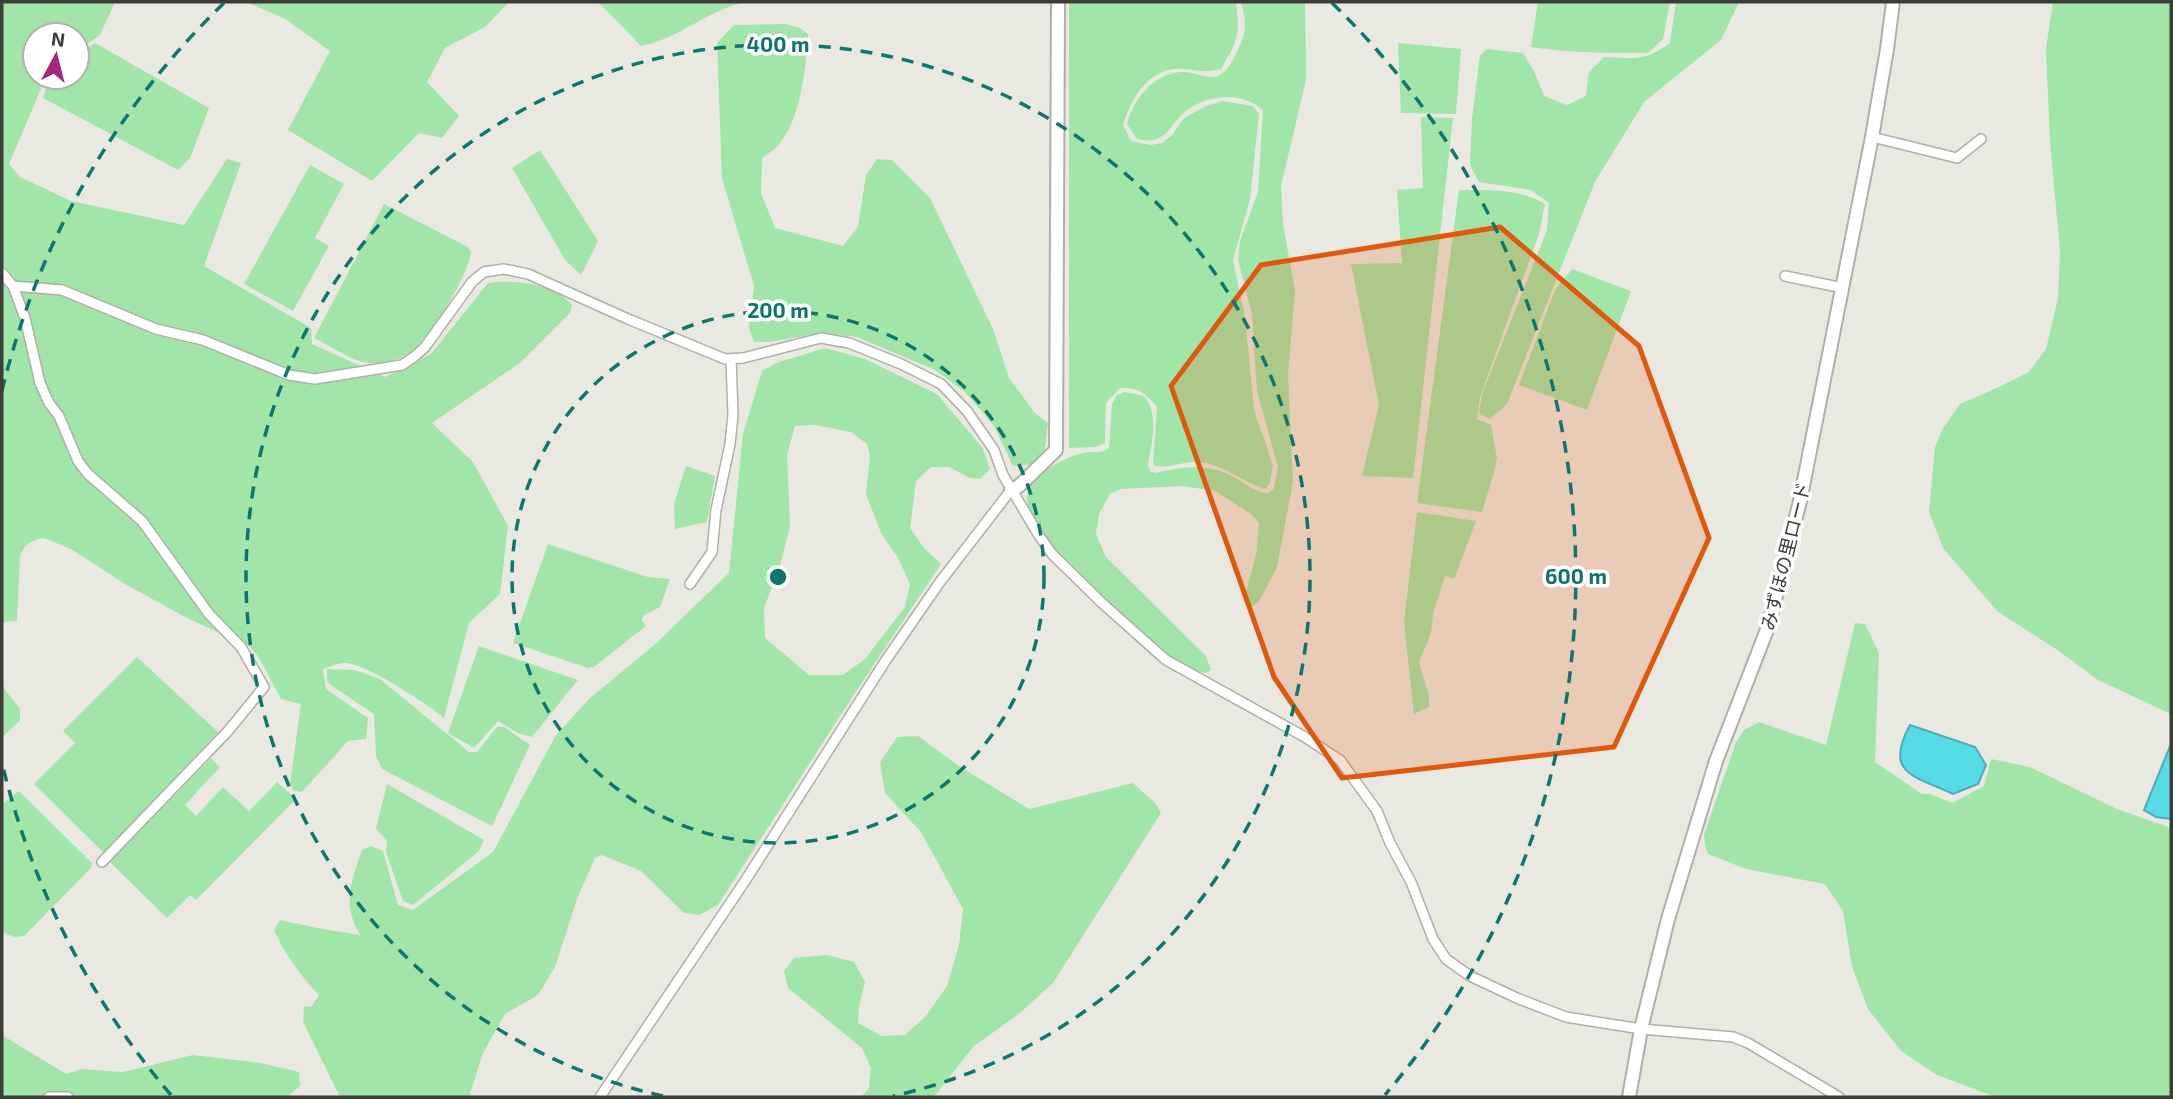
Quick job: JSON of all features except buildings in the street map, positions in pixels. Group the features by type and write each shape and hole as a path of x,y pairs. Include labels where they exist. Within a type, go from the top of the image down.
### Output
{"street":[{"path":"600,1097 940,582 1011,490 1019,486 1056,450 1058,2"},
{"name":"みずほの里ロード","path":"1629,1097 1641,1029 1668,919 1716,761 1768,627 1800,501 1872,137 1888,49 1893,2"},
{"path":"1872,137 1957,158 1981,139"},
{"path":"13,286 62,290 156,329 203,340 289,375 314,379 402,365 425,347 472,282 484,272 504,269 528,274 725,359 743,358 821,338 849,343 901,364 941,384 967,411 993,450 1011,490 1052,554 1076,579 1166,660 1303,736 1339,760 1377,811 1411,882 1433,939 1446,959 1470,976 1566,1017 1641,1029 1732,1037 1748,1043 1839,1097"},
{"path":"2,273 13,286 40,383 49,403 59,416 78,461 88,474 142,521 203,605 241,647 264,687 228,731 102,862"},
{"path":"1785,276 1843,288"},
{"path":"690,584 712,552 716,510 732,425 731,359"},
{"path":"49,1097 68,1097"}],"highlighted area":[{"path":"1500,227 1639,346 1709,538 1614,747 1342,778 1274,677 1171,386 1261,265"}],"green space":[{"path":"2,2 115,2 100,35 91,41 91,21 21,21 21,91 40,91 9,164 20,177 71,201 184,225 227,159 241,163 204,266 311,328 312,344 385,377 431,354 488,283 522,283 545,288 565,298 572,305 570,313 520,363 432,423 473,462 508,526 500,594 469,623 444,718 410,694 366,669 344,663 323,669 326,689 368,718 366,739 348,741 302,792 293,790 290,783 301,704 281,699 258,656 250,647 187,618 125,584 71,549 44,538 26,545 20,555 17,621 2,622"},
{"path":"247,2 509,2 485,27 445,48 427,82 459,116 442,138 419,133 372,181 288,130 330,51 285,19"},
{"path":"598,2 744,2 730,6 668,37 641,46"},
{"path":"1069,2 1236,2 1236,37 1221,69 1182,69 1160,73 1143,86 1123,125 1131,141 1151,145 1162,143 1171,136 1184,118 1222,101 1253,106 1259,114 1250,199 1233,260 1245,317 1254,410 1273,465 1270,483 1265,489 1206,463 1153,465 1157,407 1137,390 1120,388 1106,403 1105,443 1095,447 1069,448"},
{"path":"1241,2 1305,2 1306,80 1281,186 1283,224 1295,291 1288,374 1293,482 1277,567 1260,600 1252,607 1246,605 1244,599 1256,555 1259,523 1251,514 1215,491 1183,486 1121,489 1110,494 1099,514 1096,534 1106,557 1206,656 1211,670 1206,673 1188,667 1166,653 1116,611 1050,542 1033,518 1027,495 1036,478 1052,466 1077,455 1109,448 1112,404 1117,395 1124,392 1144,396 1149,403 1153,421 1148,466 1151,472 1184,468 1211,469 1230,475 1264,493 1269,493 1274,488 1278,467 1257,391 1252,314 1238,260 1240,241 1258,192 1263,110 1235,97 1214,98 1186,111 1163,136 1151,140 1137,139 1127,124 1140,96 1163,77 1182,72 1214,77 1224,72 1233,60 1244,34"},
{"path":"1538,2 1670,2 1663,39 1648,53 1604,53 1531,47"},
{"path":"1676,2 1739,2 1721,40 1644,102 1595,182 1507,404 1490,419 1479,414 1482,394 1547,230 1549,203 1531,190 1479,182 1470,165 1472,119 1480,56 1486,49 1523,53 1544,96 1567,105 1586,96 1589,72 1604,57 1646,56 1670,43"},
{"path":"2053,2 2171,2 2171,714 2098,680 1998,612 1943,548 1929,512 1935,447 1942,430 1960,404 2029,372 2046,349 2058,298 2060,250 2050,142 2046,49"},
{"path":"786,24 800,28 808,34 804,77 793,121 777,146 762,158 761,193 775,228 843,246 858,227 866,175 877,159 892,160 930,198 993,329 1009,378 1035,413 1048,423 1045,449 1035,464 1013,466 994,426 965,392 935,370 857,337 821,333 770,342 754,342 749,328 754,286 722,178 717,43 734,25"},
{"path":"95,43 209,108 190,158 178,170 43,98 45,91 91,91 91,46"},
{"path":"1398,43 1461,49 1456,114 1401,113"},
{"path":"1421,117 1453,118 1413,478 1362,476 1379,405 1351,264 1402,263 1397,190 1423,188"},
{"path":"540,150 598,241 581,275 565,260 512,168"},
{"path":"310,165 344,184 315,238 329,246 293,311 244,284"},
{"path":"1459,190 1514,193 1545,204 1539,234 1480,397 1477,419 1491,425 1497,458 1482,512 1417,503"},
{"path":"384,204 468,247 471,252 456,291 418,346 395,360 368,363 314,338"},
{"path":"1572,269 1631,291 1587,410 1519,385 1555,290"},
{"path":"825,348 865,359 937,394 982,447 990,469 980,479 970,478 949,467 931,467 916,481 910,528 924,548 941,564 718,905 699,915 684,913 641,871 602,855 595,858 577,899 555,967 538,995 505,1014 483,1053 469,1097 340,1097 303,1022 304,1006 311,1007 319,995 294,965 274,930 280,920 360,935 351,913 350,893 362,850 371,846 383,851 398,905 413,910 493,852 556,735 590,698 652,647 729,573 743,434 762,371 776,363","holes":["815,425 851,432 867,444 870,456 866,494 881,533 898,558 910,584 905,607 865,659 843,675 809,675 765,638 764,608 780,566 790,527 787,455 795,426"]},
{"path":"686,466 715,476 707,522 675,529 674,504"},
{"path":"1417,512 1476,521 1454,579 1445,576 1433,614 1431,633 1419,662 1429,696 1429,707 1414,714 1404,622"},
{"path":"548,544 648,577 670,579 660,607 643,616 642,621 646,626 594,667 588,668 513,643"},
{"path":"1855,623 1865,624 1879,653 1875,762 1922,794 1930,794 1952,803 1984,786 1991,759 2030,767 2117,809 2171,828 2171,1097 1995,1097 1937,1075 1901,1051 1868,1009 1852,966 1843,911 1825,884 1746,869 1708,854 1704,835 1736,742 1744,730 1759,722 1826,745"},
{"path":"479,646 578,680 532,737 518,733 498,721 474,748 448,733"},
{"path":"137,657 218,732 104,853 34,784 75,743 63,731"},
{"path":"327,669 355,670 380,679 469,752 477,752 497,727 504,727 530,745 492,826 382,769 376,756 374,714 332,686 327,681"},
{"path":"2,686 20,709 20,721 2,737"},
{"path":"918,736 959,766 1029,809 1133,783 1156,804 1161,813 1053,983 1020,1013 973,1047 934,1097 861,1097 869,1088 871,1068 862,1048 788,988 784,971 794,958 827,955 854,962 865,982 858,1023 882,1036 905,1035 926,1016 947,986 959,945 963,909 921,832 885,793 880,762 897,737"},
{"path":"211,758 220,767 185,805 196,816 223,787 249,811 277,782 296,799 196,900 190,895 167,918 110,862"},
{"path":"387,784 484,840 479,851 413,905 403,901 386,852 387,841 376,829"},
{"path":"19,791 92,863 91,868 24,936 15,937 2,932 2,804"},
{"path":"2,1035 66,1074 82,1069 123,1072 193,1055 261,1063 299,1072 300,1086 287,1097 2,1097"}],"water":[{"path":"1910,725 1975,747 1986,765 1978,784 1953,794 1907,771 1900,754"},
{"path":"2171,744 2171,819 2156,817 2144,810"}]}
